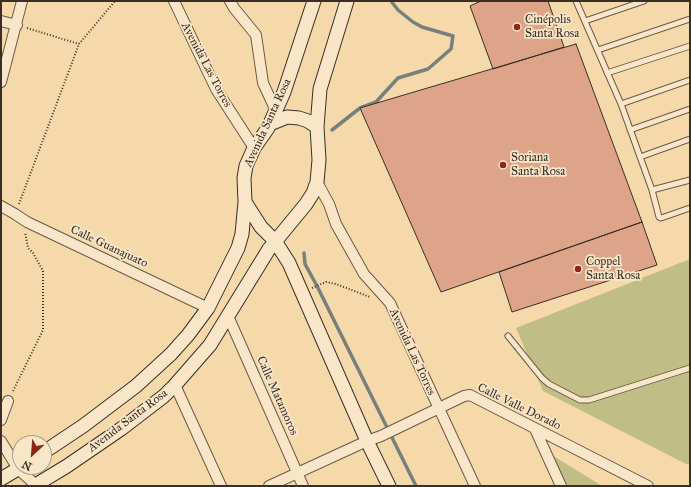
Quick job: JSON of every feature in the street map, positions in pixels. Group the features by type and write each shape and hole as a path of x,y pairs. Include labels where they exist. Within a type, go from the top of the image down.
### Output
{"main road":[{"name":"Avenida Santa Rosa","path":"52,447 83,426 136,386 171,354 208,308 238,248 244,222 244,178 246,166 254,148 270,124 284,92 314,1"},
{"name":"Avenida Santa Rosa","path":"35,486 121,429 164,396 175,385 210,345 275,241 306,204 313,193 317,182 319,160 317,127 320,89 347,1"},
{"path":"270,124 287,117 308,121 317,127"},
{"path":"245,202 261,227 275,241 289,263 367,441 390,486"},
{"path":"1,479 12,472"}],"street":[{"path":"1,82 22,1"},
{"name":"Avenida Las Torres","path":"174,1 216,88 254,148"},
{"path":"230,1 256,36 263,83 276,111"},
{"path":"1,20 17,24"},
{"name":"Avenida Las Torres","path":"317,182 336,224 364,274 390,303 475,486"},
{"name":"Calle Guanajuato","path":"1,206 27,222 208,308"},
{"name":"Calle Matamoros","path":"228,316 303,486"},
{"path":"175,385 221,486"},
{"name":"Calle Valle Dorado","path":"269,486 381,436 464,396 470,395 648,486"},
{"path":"1,420 8,402"},
{"path":"535,429 561,486"},
{"path":"1,441 12,458"},
{"path":"25,475 35,486"}],"lane":[{"path":"576,1 620,104 652,190 660,218 690,208"},
{"path":"585,21 644,1"},
{"path":"598,50 690,20"},
{"path":"607,73 690,46"},
{"path":"620,104 690,80"},
{"path":"630,130 690,108"},
{"path":"640,157 690,139"},
{"path":"652,190 690,180"},
{"path":"508,336 542,378 580,400 589,400 690,368"}],"path":[{"path":"15,214 80,44 115,1"},
{"path":"17,24 80,44"},
{"path":"8,402 43,330 43,271 33,253 28,248 25,234 27,222"},
{"path":"302,292 326,282 336,284 390,303"}],"shaded area":[{"path":"690,259 690,464 686,464 543,391 516,328"},
{"path":"547,452 602,486 565,486"}],"building":[{"name":"Cinépolis Santa Rosa","path":"481,1 548,1 564,47 493,69 470,6"},
{"name":"Soriana Santa Rosa","path":"576,44 642,222 441,292 360,108"},
{"name":"Coppel Santa Rosa","path":"642,222 657,265 512,312 499,272"}],"waterway":[{"path":"332,130 360,108 376,102 398,78 428,69 451,49 453,36 422,27 413,22 398,10 391,1"},
{"path":"304,253 305,264 416,486"}],"place":[{"name":"Cinépolis Santa Rosa","path":"517,27"},
{"name":"Soriana Santa Rosa","path":"503,165"},
{"name":"Coppel Santa Rosa","path":"578,269"}]}
